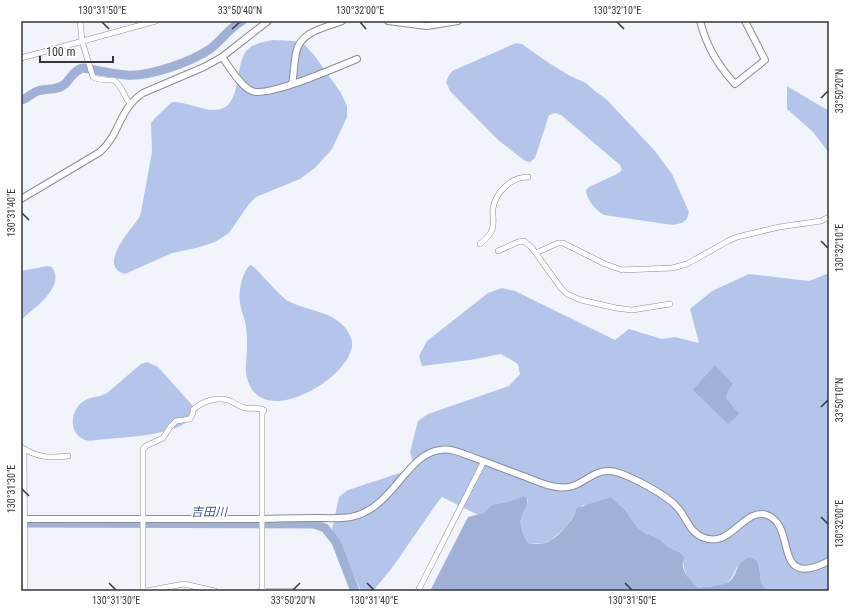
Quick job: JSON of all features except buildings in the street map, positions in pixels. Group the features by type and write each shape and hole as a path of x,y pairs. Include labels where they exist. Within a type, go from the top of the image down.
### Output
{"street":[{"path":"80,21 82,41 93,77 97,79 114,80 121,85 124,96 130,104"},
{"path":"21,58 156,21"},
{"path":"21,199 94,156 106,146 113,136 125,110 143,93 204,67 222,57 268,21"},
{"path":"292,84 296,53 301,40 311,32 342,21"},
{"path":"388,21 427,26 458,21"},
{"path":"700,21 704,36 715,59 735,84 765,60 745,21"},
{"path":"222,57 245,87 251,91 267,92 357,59"},
{"path":"480,244 493,229 493,209 495,200 500,192 512,181 520,177 528,177"},
{"path":"536,252 558,243 563,243 606,264 622,270 672,268 687,264 728,241 737,238 779,227 821,221 829,217"},
{"path":"498,250 524,241 536,252 567,294 581,300 632,310 670,304"},
{"path":"215,591 184,584 144,591 144,447 163,438 176,421 190,419 193,410 197,406 209,400 230,401 243,408 259,408 264,410 262,414 261,591 292,591"},
{"path":"23,449 33,455 45,457 68,456"},
{"path":"23,449 25,591"},
{"path":"23,519 261,519 349,517 368,512 380,503 425,454 444,449 455,451 484,461 549,486 561,488 573,486 604,471 621,473 670,501 682,512 689,526 694,532 705,538 719,539 753,516 768,516 780,525 789,558 796,566 802,569 810,569 829,562"},
{"path":"418,591 484,461"}],"shaded area":[{"path":"273,40 294,41 305,45 341,93 347,106 347,117 332,149 315,168 300,179 256,197 249,204 229,233 215,242 172,253 125,274 117,270 114,264 118,248 139,218 141,212 152,152 151,123 172,102 183,103 209,110 223,108 230,103 234,95 240,66 247,50 256,44"},
{"path":"516,43 522,44 570,76 586,83 606,99 655,151 672,174 689,212 687,219 682,223 673,225 604,215 592,205 586,190 589,187 617,174 622,170 620,165 561,115 555,113 549,115 535,158 530,162 525,161 498,140 450,91 446,82 452,71"},
{"path":"787,86 829,111 829,153 813,132 787,109"},
{"path":"251,265 288,301 332,317 340,322 351,338 351,351 343,365 330,378 313,390 294,398 276,401 261,398 250,386 248,381 246,372 246,330 240,294 244,274"},
{"path":"48,266 52,267 55,275 55,282 52,289 40,303 21,320 21,271"},
{"path":"829,273 829,591 768,591 761,583 757,561 737,567 731,579 726,584 703,587 695,585 688,578 681,553 668,547 661,540 645,533 637,527 625,510 611,497 589,505 583,505 576,511 566,527 551,540 544,543 529,544 524,536 521,525 522,514 528,500 523,496 497,504 484,513 478,515 442,497 392,568 373,591 361,591 332,529 339,497 348,490 415,468 410,452 418,421 428,414 509,386 520,374 518,364 501,354 470,360 422,366 419,356 427,341 488,293 502,288 515,291 615,340 629,329 662,339 675,337 699,343 690,309 712,291 749,274 809,281"},
{"path":"147,362 158,367 193,406 195,410 190,420 170,430 148,435 90,441 80,437 76,433 73,423 73,418 77,407 87,399 107,393 141,364"},
{"path":"715,365 733,384 728,390 726,398 739,414 728,424 693,390"},
{"path":"523,496 526,497 527,503 522,516 521,525 524,536 529,544 545,543 550,541 560,533 572,518 577,508 611,497 625,510 637,527 645,533 661,540 668,547 681,553 684,558 683,565 687,576 698,587 709,587 729,582 741,563 750,557 757,561 761,583 768,591 430,591 468,517 484,513 492,505 507,502"}],"waterway":[{"path":"21,100 38,91 62,86 75,72 83,68 126,75 146,74 170,68 192,59 210,49 233,27 242,21"},
{"name":"吉田川","path":"21,523 314,524 325,528 336,542 355,591"}]}
